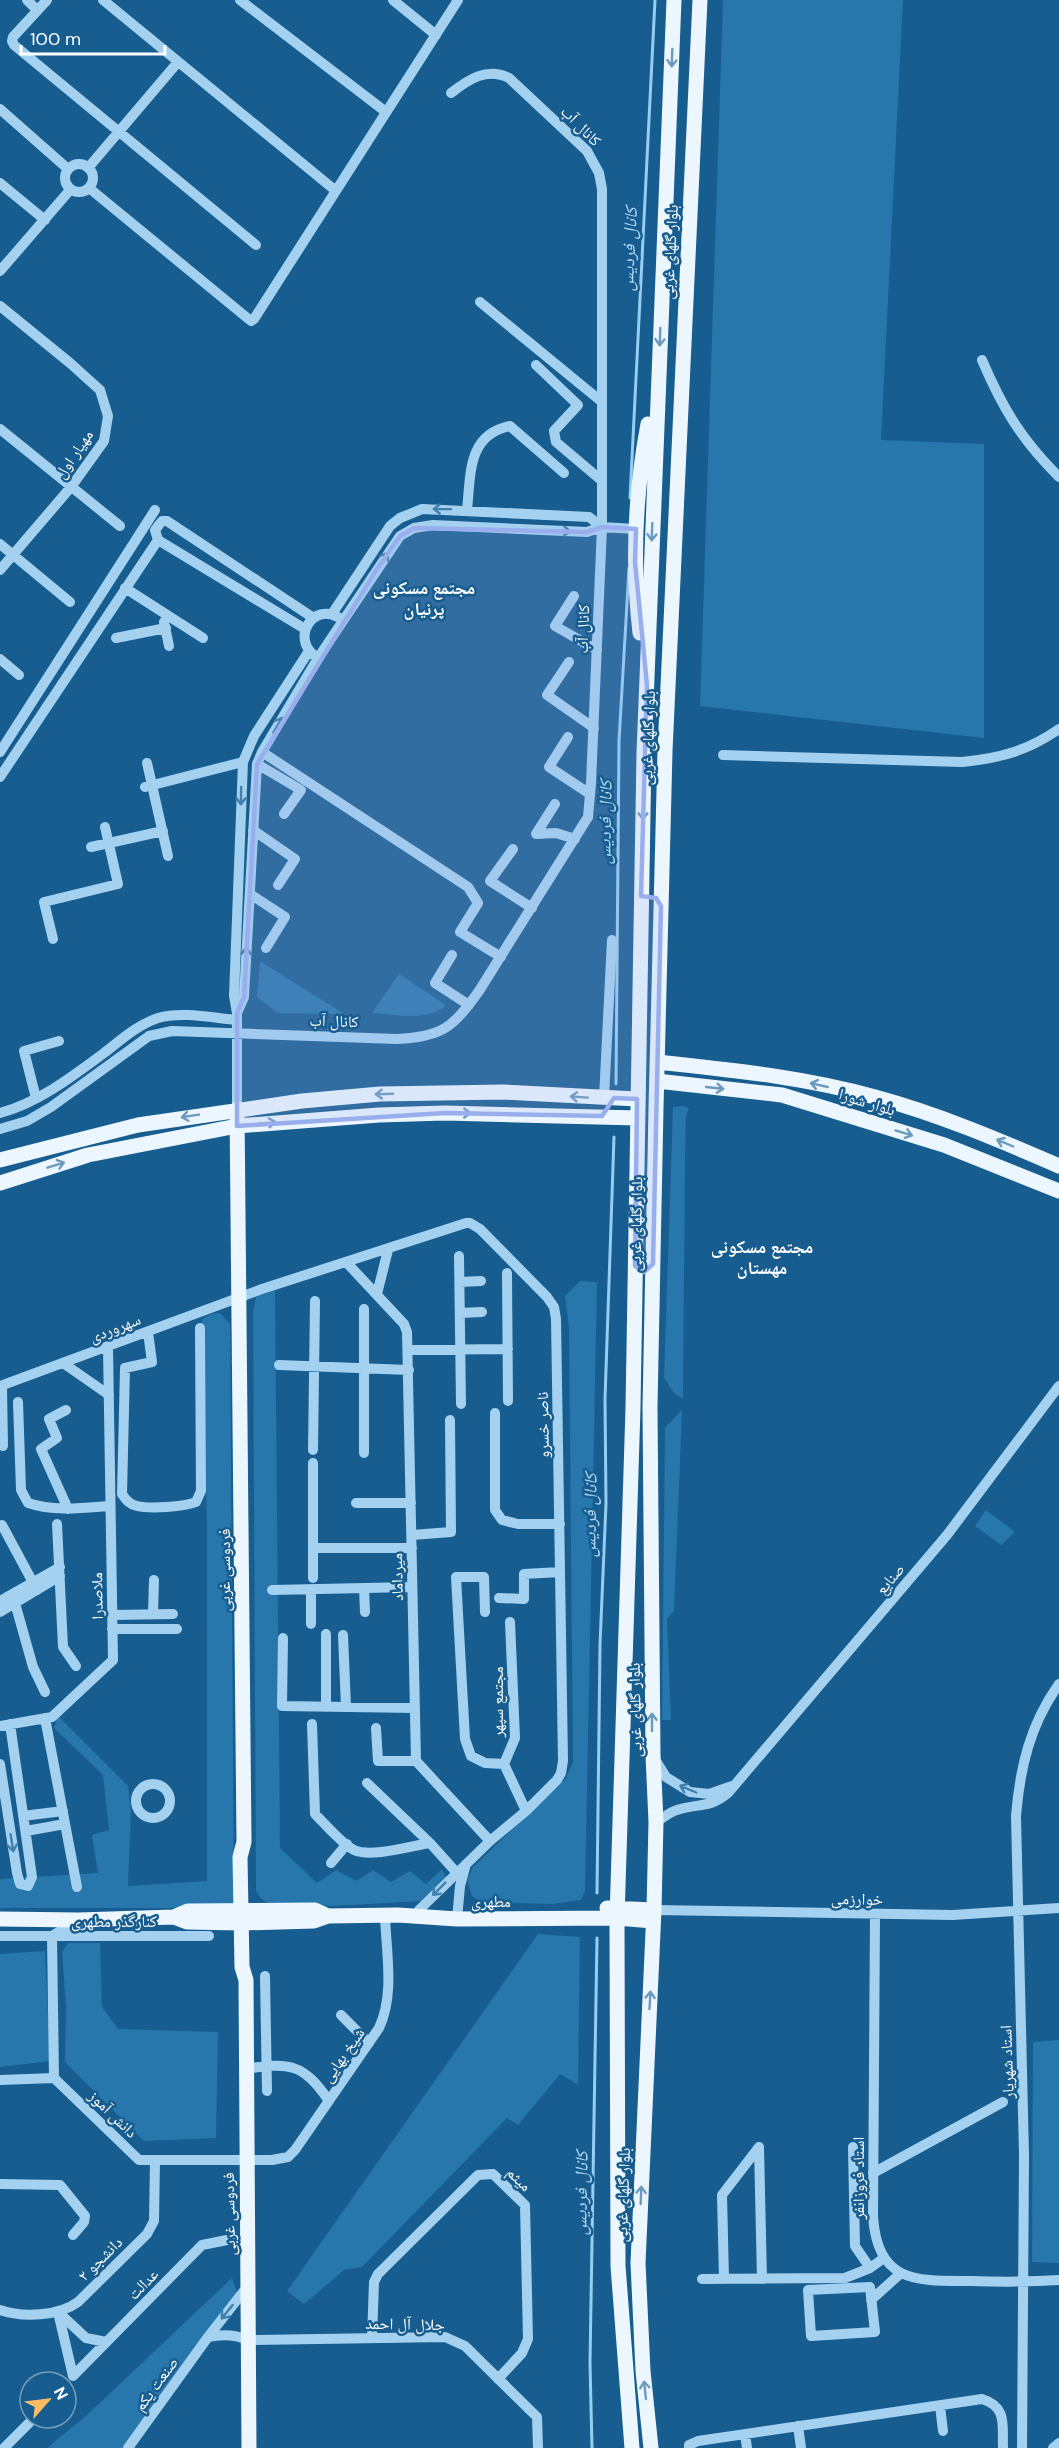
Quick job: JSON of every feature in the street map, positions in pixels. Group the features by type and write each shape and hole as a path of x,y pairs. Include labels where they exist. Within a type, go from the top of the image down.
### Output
{"main road":[{"name":"بلوار گلهای غربی","path":"632,2448 618,2266 617,1913 633,1420 637,1099 647,685 674,0"},
{"name":"بلوار گلهای غربی","path":"651,2448 643,2371 638,2263 656,1822 653,1755 650,1407 665,751 700,0"},
{"path":"647,685 635,562 636,529 638,488 658,374"},
{"path":"641,905 644,899 649,897 656,898 661,906"},
{"name":"بلوار شورا","path":"658,1062 786,1077 875,1097 971,1129 1059,1166"},
{"name":"بلوار شورا","path":"657,1082 782,1095 944,1145 1059,1191"},
{"path":"0,1160 138,1125 237,1109 380,1094 503,1092 637,1099"},
{"path":"602,1116 609,1108 604,1098"},
{"name":"فردوسی غربی","path":"237,1109 244,1842 240,1857 246,1917 242,1967 246,1980 249,2448"},
{"path":"0,1183 88,1155 237,1126 423,1113 637,1118"},
{"path":"635,1266 642,1272 653,1264"},
{"path":"458,1915 617,1913"},
{"name":"مطهری","path":"0,1919 79,1920 174,1917 187,1922 246,1917 314,1921 328,1916 418,1914 589,1919 617,1913 654,1915"},
{"path":"589,1919 606,1927 617,1943"}],"street":[{"path":"27,0 38,10"},
{"path":"47,0 13,37 14,45 256,245"},
{"path":"103,0 336,190"},
{"path":"240,0 386,112"},
{"path":"393,0 436,35"},
{"path":"89,188 251,321 458,0"},
{"path":"88,168 178,62"},
{"name":"کانال آب","path":"0,1129 27,1120 51,1107 149,1036 172,1031 420,1038 438,1034 460,1018 469,1005 588,817 602,527 602,189 594,160 587,151 509,78 500,74 485,74 470,79 451,93"},
{"path":"0,109 68,169"},
{"path":"81,164 88,168 93,181 89,188 84,192 70,190 65,183 68,169 81,164"},
{"path":"0,183 45,220"},
{"path":"0,271 70,190"},
{"path":"480,302 603,402"},
{"name":"مهیار اول","path":"0,306 100,390 108,416 104,441 71,487 0,570"},
{"path":"982,360 999,400 1015,426 1036,454 1059,477"},
{"path":"536,365 578,405 554,431 556,442 601,480"},
{"path":"467,510 472,464 477,449 493,429 510,426 564,473"},
{"path":"0,429 120,526"},
{"path":"332,614 381,537 400,518 422,509 589,517 602,527"},
{"path":"0,752 155,510"},
{"path":"0,777 125,588 156,537 158,525 162,521 167,521 312,617 332,614 344,620"},
{"path":"237,1016 244,997 257,764 318,658 400,536 414,528 433,525 587,532 602,527 636,529"},
{"path":"144,528 305,629"},
{"path":"0,544 70,602"},
{"path":"125,588 203,638"},
{"path":"574,596 555,626 597,650"},
{"path":"162,613 169,646"},
{"path":"312,617 305,629 304,641 309,651 318,658"},
{"path":"116,638 165,628"},
{"path":"237,1109 237,1016 234,996 234,963 243,762 254,736 309,651"},
{"path":"0,659 19,675"},
{"path":"569,662 548,695 594,728"},
{"path":"723,755 962,762 997,759 1043,740 1059,729"},
{"path":"568,737 549,767 590,794"},
{"path":"262,752 468,887 478,903 460,932 501,957"},
{"path":"149,786 243,762"},
{"path":"147,763 149,786 168,856"},
{"path":"257,764 301,790 284,814"},
{"path":"555,804 536,834 556,833 575,839"},
{"path":"53,939 44,902 118,884 105,827"},
{"path":"253,830 294,859 278,885"},
{"path":"91,847 163,831"},
{"path":"513,849 490,881 532,908"},
{"path":"250,894 285,917 266,948"},
{"path":"604,1098 612,940"},
{"path":"452,955 435,983 469,1005"},
{"path":"0,1113 20,1108 149,1022 172,1016 237,1016"},
{"path":"36,1098 24,1051 59,1041"},
{"name":"ناصر خسرو","path":"240,1298 460,1224 470,1223 488,1237 554,1307 560,1524 563,1761 561,1773 557,1780 526,1811 456,1872 418,1914"},
{"path":"377,1294 387,1250"},
{"path":"459,1256 461,1404"},
{"name":"میرداماد","path":"347,1263 404,1324 407,1332 416,1761"},
{"path":"507,1273 508,1401"},
{"path":"460,1281 481,1281"},
{"name":"سهروردی","path":"1,1386 240,1298"},
{"path":"314,1450 315,1301"},
{"path":"364,1309 364,1453"},
{"path":"460,1313 482,1312"},
{"path":"148,1332 152,1362 125,1368 122,1494 127,1502 136,1506 188,1505 196,1502 201,1491 200,1328"},
{"name":"ملاصدرا","path":"5,1725 52,1717 113,1660 108,1347"},
{"path":"408,1350 507,1349"},
{"path":"63,1363 109,1395"},
{"path":"279,1365 409,1370"},
{"path":"1,1386 3,1446"},
{"name":"صنایع","path":"656,1822 678,1809 700,1807 719,1801 735,1785 948,1534 1059,1386"},
{"path":"18,1402 21,1490 28,1503 40,1507 68,1509 110,1506"},
{"path":"66,1410 49,1419 57,1438 41,1449 68,1509"},
{"path":"495,1413 495,1510 502,1520 510,1522 560,1524"},
{"path":"412,1535 451,1532 450,1420"},
{"path":"313,1463 313,1578"},
{"path":"356,1503 411,1503"},
{"path":"57,1524 63,1647 76,1666"},
{"path":"2,1525 35,1586"},
{"path":"313,1548 412,1548"},
{"path":"1,1607 60,1571"},
{"path":"499,1598 524,1599 524,1574 560,1572"},
{"path":"485,1612 484,1576 456,1577 465,1739 471,1756 484,1763 504,1764 526,1811"},
{"path":"153,1614 154,1580"},
{"path":"1,1607 15,1603 35,1586"},
{"path":"272,1590 412,1587"},
{"path":"364,1588 365,1612"},
{"path":"311,1590 311,1623"},
{"path":"15,1603 33,1667 45,1692"},
{"path":"112,1615 173,1614"},
{"name":"مجتمع سپهر","path":"504,1764 515,1738 510,1622"},
{"path":"112,1629 177,1629"},
{"path":"326,1634 326,1707"},
{"path":"343,1635 346,1707"},
{"path":"283,1638 282,1706 414,1708"},
{"name":"استاد شهریار","path":"1022,2448 1023,2099 1016,1816 1019,1778 1026,1747 1038,1719 1059,1684"},
{"path":"45,1718 77,1887"},
{"path":"312,1724 315,1814 353,1849 372,1852 430,1844"},
{"path":"0,1764 17,1873 20,1884 28,1886 32,1877 26,1831 5,1725"},
{"path":"376,1728 378,1761 416,1761 490,1841"},
{"path":"653,1755 666,1777 690,1792 710,1794 735,1785"},
{"path":"367,1783 456,1872"},
{"path":"23,1815 63,1811"},
{"path":"26,1831 65,1824"},
{"path":"331,1863 347,1844"},
{"path":"458,1915 460,1886 466,1863"},
{"name":"خوارزمی","path":"654,1915 953,1915 1059,1908"},
{"name":"استاد فروزانفر","path":"875,1914 874,2239 884,2258 902,2273 926,2281 1059,2280"},
{"name":"شیخ بهایی","path":"246,2160 272,2160 288,2157 295,2150 385,2017 388,2000 392,1915"},
{"path":"0,1936 52,1936 79,1920"},
{"name":"کنارگذر مطهری","path":"54,2078 52,1936 209,1936"},
{"path":"265,1976 267,2091"},
{"path":"340,2015 369,2043"},
{"path":"245,2069 268,2065 300,2069 318,2085 329,2101"},
{"path":"0,2080 54,2078"},
{"name":"دانش آموز","path":"54,2078 139,2160 246,2160"},
{"path":"873,2173 1002,2102"},
{"path":"724,2279 722,2195 759,2147 762,2279"},
{"path":"853,2147 855,2246 870,2268"},
{"name":"دانشجو ۲","path":"0,2310 10,2313 58,2312 68,2310 78,2302 147,2234 154,2221 155,2160"},
{"name":"میثم","path":"372,2338 374,2282 378,2274 478,2175 493,2175 525,2205 528,2339 522,2353 498,2379"},
{"path":"0,2184 60,2185 85,2216 84,2222 73,2235"},
{"name":"عدالت","path":"58,2312 73,2376 202,2245 227,2240 247,2240"},
{"path":"702,2279 845,2278 870,2268 884,2258"},
{"path":"871,2300 902,2273"},
{"name":"صنعت یکم","path":"128,2448 247,2287"},
{"path":"870,2287 871,2300 875,2332 811,2336 808,2290 870,2287"},
{"path":"58,2312 86,2338 106,2342"},
{"path":"208,2337 222,2334 248,2340"},
{"name":"جلال آل احمد","path":"248,2340 445,2337 465,2346 537,2417 538,2448"},
{"path":"689,2448 689,2445 698,2441 982,2400 997,2407 1001,2413 1003,2448"},
{"path":"940,2406 943,2431"},
{"path":"798,2426 801,2448"},
{"path":"3,2448 22,2430"},
{"path":"745,2434 747,2448"},
{"path":"1053,2448 1059,2443"}],"highlighted area":[{"path":"602,527 636,529 635,562 647,685 641,896 656,898 661,906 653,1264 644,1272 635,1266 637,1099 614,1098 602,1116 445,1113 237,1126 237,1013 244,997 257,764 375,572 400,536 414,528 587,532"}],"shaded area":[{"path":"723,0 903,0 881,440 984,444 984,738 700,706"},
{"path":"260,961 344,1014 278,1013 257,997"},
{"path":"399,974 446,1005 431,1014 422,1015 372,1013"},
{"path":"673,1107 689,1108 686,1116 685,1155 683,1399 674,1393 664,1378"},
{"path":"580,1281 597,1282 585,1891 581,1900 552,1904 481,1902 472,1896 467,1880 473,1867 566,1778 573,1762 569,1327 565,1296"},
{"path":"275,1290 280,1848 317,1883 336,1870 356,1881 373,1870 391,1882 410,1871 426,1884 442,1869 446,1877 421,1901 340,1906 293,1906 264,1901 256,1890 253,1312 256,1297"},
{"path":"220,1313 230,1324 234,1902 225,1908 0,1908 0,1879 98,1873 92,1835 109,1830 103,1775 54,1728 58,1716 128,1786 131,1810 128,1886 207,1881 207,1527 202,1319 211,1314"},
{"path":"682,1410 674,1611 667,1619 671,1720 662,1720 665,1428"},
{"path":"986,1510 1015,1532 1001,1545 975,1526"},
{"path":"538,1934 580,1937 578,2085 560,2074 518,2125 507,2118 362,2267 344,2270 304,2304 287,2291"},
{"path":"68,1943 100,1943 102,2007 118,2029 218,2032 216,2138 144,2141 65,2062 66,2006 62,1952"},
{"path":"45,1951 50,2061 0,2067 0,1954"},
{"path":"1059,2040 1059,2263 1032,2262 1033,2042"},
{"path":"232,2278 238,2296 132,2448 47,2448 69,2430 78,2430 78,2422"}],"waterway":[{"name":"کانال فردیس","path":"630,498 655,0"},
{"name":"کانال فردیس","path":"616,1084 619,741 629,568"},
{"name":"کانال فردیس","path":"597,1893 600,1644 606,1504 605,1399 614,1137"},
{"name":"کانال فردیس","path":"592,2448 590,2363 597,1938"}],"district":[{"name":"مجتمع مسکونی پرنیان","path":"424,598"},
{"name":"مجتمع مسکونی مهستان","path":"762,1257"}]}
